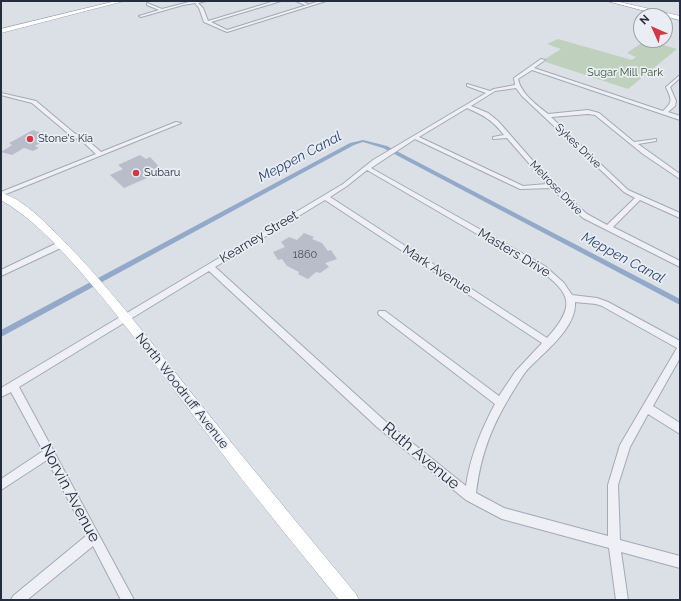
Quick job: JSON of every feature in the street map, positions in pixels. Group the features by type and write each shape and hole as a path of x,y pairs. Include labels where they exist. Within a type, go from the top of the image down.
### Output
{"main road":[{"path":"1,31 122,1"},
{"path":"609,1 680,18"},
{"name":"North Woodruff Avenue","path":"1,195 24,209 62,244 95,282 125,317 212,430 350,600"}],"street":[{"path":"141,16 204,1"},
{"path":"208,22 279,1"},
{"path":"298,1 306,4"},
{"path":"195,2 201,8 205,21 227,31 324,1"},
{"path":"148,4 162,10"},
{"path":"517,86 516,79 543,60"},
{"path":"530,68 571,84 680,118"},
{"path":"664,113 673,105 675,95 668,87 680,76"},
{"path":"469,85 489,92"},
{"name":"Kearney Street","path":"1,393 326,197 392,150 489,92 517,86"},
{"name":"Sykes Drive","path":"517,86 626,191 638,198 680,216"},
{"path":"1,94 34,102 72,134 84,140 100,154"},
{"name":"Melrose Drive","path":"467,106 486,114 496,122 552,186 585,216 680,264"},
{"path":"547,116 593,113 607,121 671,172 680,177"},
{"path":"1,195 178,123"},
{"path":"495,138 508,136"},
{"path":"415,137 522,188 552,186"},
{"path":"634,143 654,140"},
{"name":"Masters Drive","path":"367,168 542,268 562,285 569,298"},
{"name":"Mark Avenue","path":"326,197 548,343"},
{"path":"608,228 638,198"},
{"path":"1,273 62,244"},
{"name":"Ruth Avenue","path":"210,267 381,424 470,496 502,513 680,562"},
{"path":"470,496 477,458 501,403 519,374 548,343 568,318 571,309 569,298 605,304 680,345"},
{"path":"382,313 501,403"},
{"path":"622,600 614,544 613,485 618,464 625,445 680,350"},
{"name":"Norvin Avenue","path":"13,386 128,600"},
{"path":"647,408 680,429"},
{"path":"1,485 49,452"},
{"path":"17,600 94,537"}],"green space":[{"name":"Sugar Mill Park","path":"558,39 632,60 636,57 627,53 634,48 677,49 628,89 546,62 545,59 561,49 547,44"}],"building":[{"name":"Stone's Kia","path":"33,130 49,136 37,142 40,143 35,146 39,148 33,151 24,148 12,155 1,152 12,145 9,143"},
{"name":"Subaru","path":"140,155 146,159 150,157 163,171 124,188 110,175 123,169 118,165"},
{"path":"304,233 314,237 312,239 322,243 328,251 331,250 337,259 325,263 329,267 320,273 316,272 308,279 298,274 299,272 287,266 282,259 278,260 273,252 285,247 281,242 289,237 297,240"}],"waterway":[{"name":"Meppen Canal","path":"1,334 352,144 363,141 385,147 680,302"}],"place":[{"name":"Stone's Kia","path":"30,139"},
{"name":"Subaru","path":"136,173"}]}
